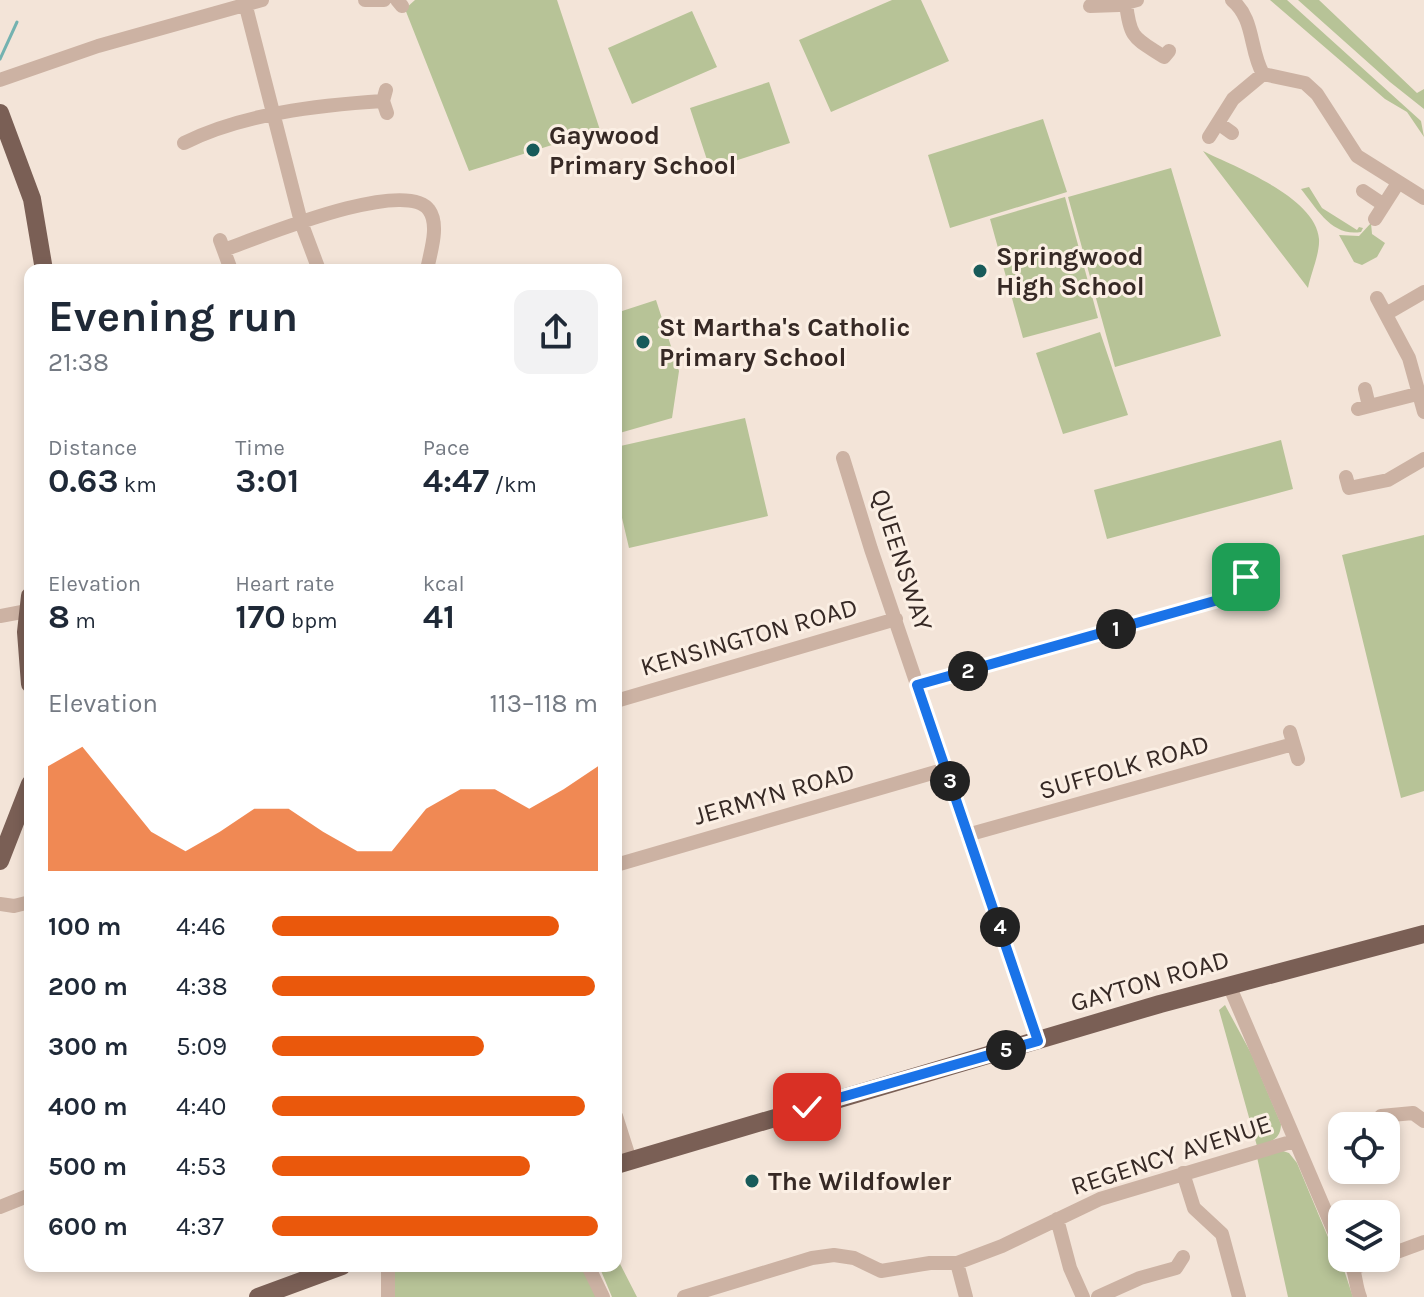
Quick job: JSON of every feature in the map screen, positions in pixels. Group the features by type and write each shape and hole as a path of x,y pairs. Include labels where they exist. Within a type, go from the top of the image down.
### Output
{"main road":[{"path":"0,113 32,199 43,264"},
{"path":"0,861 24,799"},
{"name":"GAYTON ROAD","path":"623,1162 1229,985 1424,934"},
{"path":"258,1297 326,1272"}],"street":[{"path":"0,80 98,46 262,0"},
{"path":"365,0 384,0"},
{"path":"1232,0 1243,11 1248,22 1254,54 1263,74"},
{"path":"1090,6 1131,2 1129,28 1134,37 1164,57 1169,51"},
{"path":"245,3 301,222 317,264"},
{"path":"1209,137 1240,91 1263,74 1292,79 1317,94 1357,156 1424,198"},
{"path":"184,143 234,125 319,105 385,102"},
{"path":"1218,123 1232,133"},
{"path":"1375,219 1398,183"},
{"path":"1363,191 1384,205"},
{"path":"229,264 222,245 357,205 402,198 419,200 430,210 435,225 430,264"},
{"path":"1386,314 1424,292"},
{"path":"1377,298 1409,358 1424,412"},
{"path":"1365,389 1364,407 1417,394"},
{"name":"QUEENSWAY","path":"843,458 1038,1041"},
{"path":"1349,487 1388,480 1424,459"},
{"path":"917,685 1250,590"},
{"path":"0,616 24,605"},
{"name":"KENSINGTON ROAD","path":"622,699 896,619"},
{"name":"SUFFOLK ROAD","path":"967,835 1292,738 1298,759"},
{"name":"JERMYN ROAD","path":"622,863 946,769"},
{"path":"0,904 24,904"},
{"path":"1229,985 1328,1218"},
{"path":"1400,1114 1413,1113 1424,1121"},
{"name":"REGENCY AVENUE","path":"685,1297 812,1258 834,1255 854,1258 881,1271 930,1263 957,1263 1002,1246 1100,1199 1294,1141"},
{"path":"1183,1173 1194,1208 1222,1234 1239,1297"},
{"path":"0,1207 24,1197"},
{"path":"1057,1219 1070,1268 1083,1297"},
{"path":"1400,1251 1424,1242"},
{"path":"1098,1297 1140,1278 1176,1268 1183,1257"},
{"path":"957,1263 966,1297"},
{"path":"388,1272 388,1297"},
{"path":"591,1272 603,1297"},
{"path":"1352,1272 1360,1297"}],"green space":[{"path":"415,0 557,0 600,130 469,171 405,9"},
{"path":"892,0 921,0 949,61 831,112 799,40"},
{"path":"1270,0 1287,0 1421,121 1424,137 1407,112 1385,99"},
{"path":"1298,0 1319,0 1417,93 1424,89 1424,109 1390,82"},
{"path":"692,11 717,67 632,104 608,48"},
{"path":"769,82 790,143 710,169 690,108"},
{"path":"1043,119 1067,192 950,228 928,155"},
{"path":"1203,151 1272,185 1304,210 1314,224 1319,239 1308,288"},
{"path":"1171,168 1221,336 1115,367 1068,197"},
{"path":"1309,187 1322,208 1357,230 1363,228 1361,232 1342,230 1326,220 1301,189"},
{"path":"1065,197 1098,318 1023,338 990,219"},
{"path":"1371,223 1372,234 1385,243 1377,257 1362,265 1354,262 1339,235 1359,236"},
{"name":"St Martha's Catholic Primary School","path":"656,300 679,371 672,418 622,432 622,311"},
{"path":"1100,332 1128,415 1063,434 1036,353"},
{"path":"745,418 768,516 629,548 622,518 622,446"},
{"path":"1281,440 1293,489 1107,539 1094,490"},
{"path":"1424,535 1424,791 1401,798 1342,555"},
{"path":"1225,1005 1251,1053 1281,1124 1277,1137 1257,1146 1219,1010"},
{"path":"1283,1151 1297,1163 1328,1237 1328,1272 1345,1272 1353,1297 1288,1297 1257,1157"},
{"path":"622,1268 637,1297 612,1297 602,1272 622,1272"},
{"path":"394,1272 587,1272 599,1297 395,1297"}],"waterway":[{"path":"0,59 17,22"}],"place":[{"name":"Gaywood Primary School","path":"533,150"},
{"name":"Springwood High School","path":"980,271"},
{"name":"St Martha's Catholic Primary School","path":"643,342"},
{"name":"The Wildfowler","path":"752,1181"}],"route":[{"path":"807,1107 1038,1041 917,685 1250,591 1246,577"}]}
